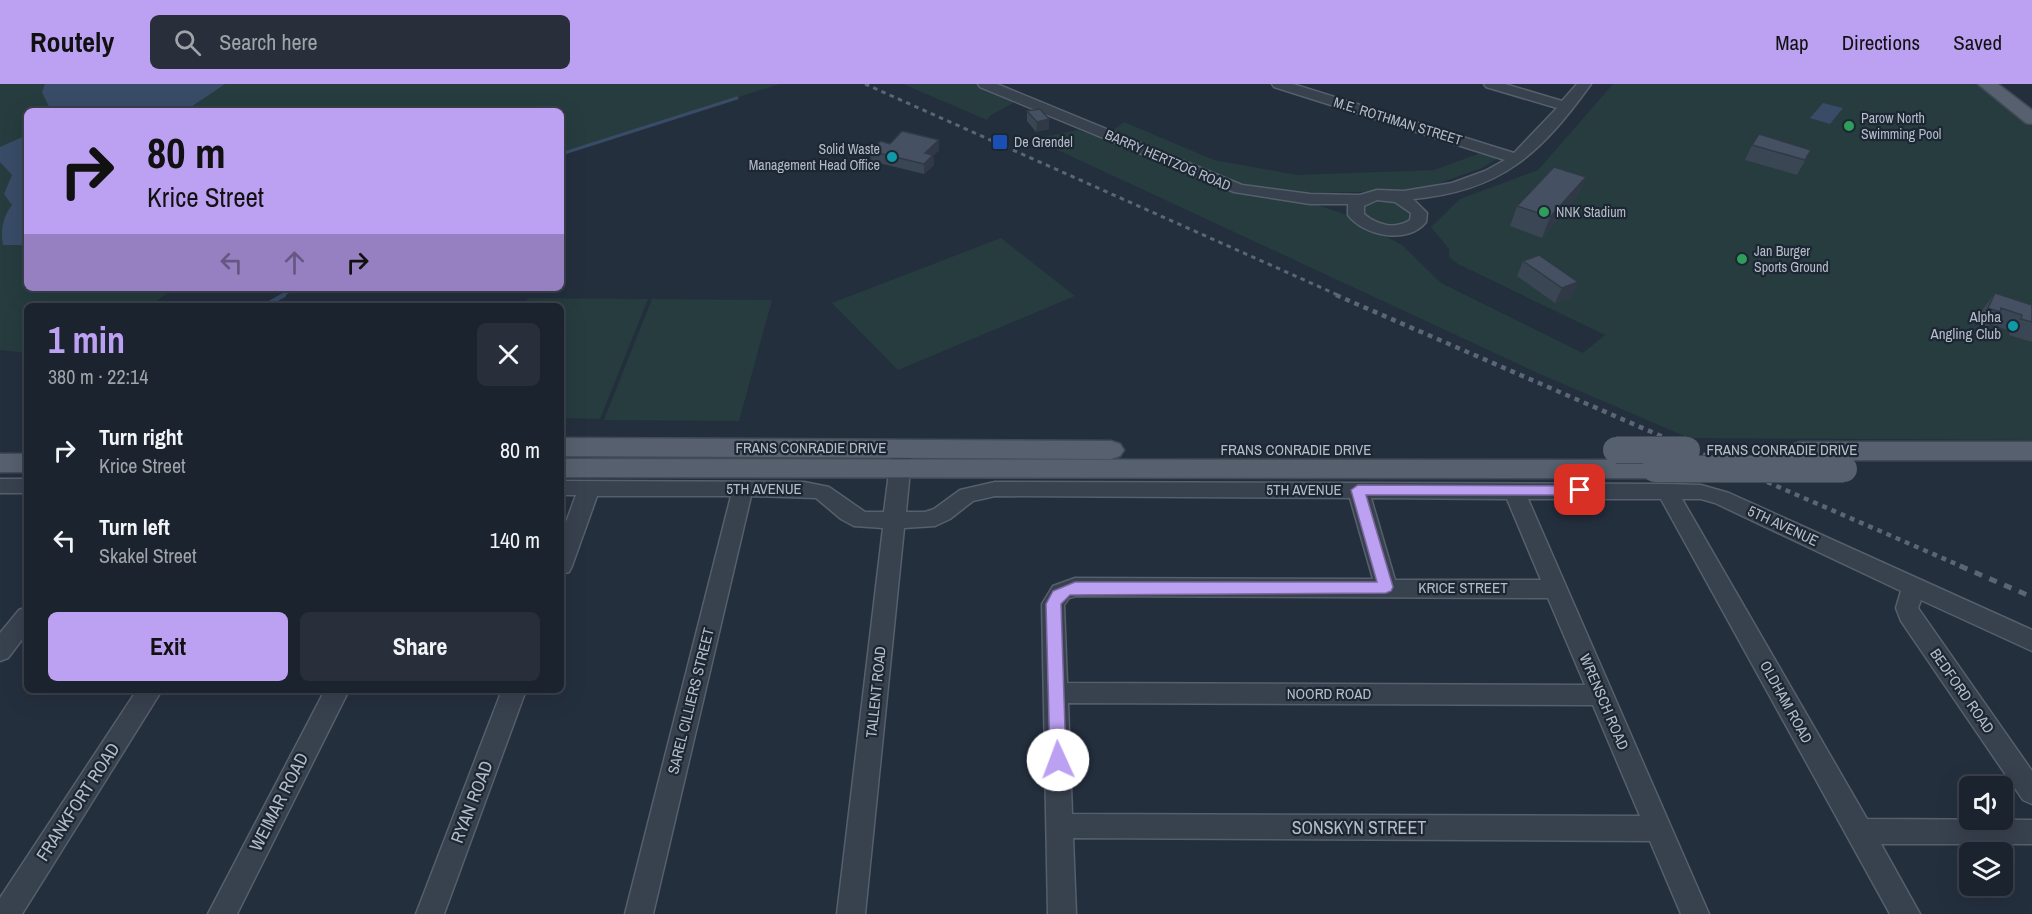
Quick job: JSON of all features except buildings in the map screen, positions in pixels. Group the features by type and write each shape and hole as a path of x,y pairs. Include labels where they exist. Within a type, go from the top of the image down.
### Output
{"main road":[{"path":"1987,84 2032,119"},
{"path":"2007,84 2030,102"},
{"path":"0,444 24,444"},
{"name":"FRANS CONRADIE DRIVE","path":"564,447 1661,480 1844,469 2032,470"},
{"name":"FRANS CONRADIE DRIVE","path":"564,468 901,459 1616,450 2032,451"},
{"path":"0,463 24,463"}],"street":[{"name":"BARRY HERTZOG ROAD","path":"985,84 1239,189 1295,197 1360,200 1377,195 1419,196 1442,191"},
{"name":"M.E. ROTHMAN STREET","path":"1278,84 1517,159"},
{"path":"1491,84 1564,106"},
{"path":"1360,200 1354,209 1356,214 1368,224 1378,228 1407,228 1418,222 1419,213 1424,204 1442,191 1494,172 1517,159 1584,84"},
{"path":"1388,196 1408,202 1419,213"},
{"name":"TALLENT ROAD","path":"851,914 901,459"},
{"name":"5TH AVENUE","path":"564,488 815,490 822,492 854,517 862,520 934,518 967,495 995,489 1514,490 1661,480 1722,498 2032,641"},
{"name":"OLDHAM ROAD","path":"1661,480 1906,914"},
{"path":"0,486 24,486"},
{"path":"564,558 589,488"},
{"name":"SAREL CILLIERS STREET","path":"639,914 743,488"},
{"path":"1358,490 1386,587"},
{"name":"WRENSCH ROAD","path":"1514,490 1695,914"},
{"name":"BEDFORD ROAD","path":"1914,586 1907,608 1909,615 2032,792"},
{"name":"KRICE STREET","path":"1056,693 1053,604 1061,592 1075,588 1556,589"},
{"path":"0,651 24,620"},
{"name":"FRANKFORT ROAD","path":"6,914 148,693"},
{"name":"WEIMAR ROAD","path":"222,914 335,693"},
{"name":"RYAN ROAD","path":"430,914 513,693"},
{"path":"1056,693 1062,914"},
{"name":"NOORD ROAD","path":"1056,693 1601,695"},
{"name":"SONSKYN STREET","path":"1060,826 1658,829"},
{"path":"1859,831 2032,832"}],"green space":[{"path":"0,84 780,84 564,152 564,108 24,108 24,291 171,291 153,303 24,303 24,353 0,350"},
{"path":"903,84 978,84 1013,99 1015,102 991,115 987,120"},
{"name":"Jan Burger Sports Ground","path":"1613,84 1979,84 2032,127 2032,440 1689,438 1540,374 1034,139 1078,130 1097,135 1235,192 1311,203 1344,214 1402,245 1441,283 1583,353 1605,335 1458,264 1449,257 1449,249 1431,227 1460,199 1538,170"},
{"path":"1124,122 1214,160 1297,175 1434,170 1483,152 1498,158 1482,168 1426,188 1404,191 1302,193 1231,182 1112,131"},
{"path":"1380,199 1399,202 1412,212 1412,219 1394,226 1376,222 1364,215 1363,206 1370,201"},
{"path":"1001,238 1075,296 898,370 832,303"},
{"path":"528,298 648,299 600,419 564,418 564,303 526,303"},
{"path":"652,299 772,300 739,421 604,420"}],"water":[{"path":"45,84 225,84 189,108 50,108 42,92"},
{"path":"1823,103 1843,108 1830,124 1810,118"},
{"path":"24,136 24,245 3,245 3,224 12,205 4,194 12,175 0,162 0,147"}],"waterway":[{"path":"564,153 737,98"},
{"path":"281,296 290,291"},
{"path":"269,303 284,295"}],"railway":[{"path":"865,84 1340,296"},
{"path":"1336,295 1963,567"},
{"path":"1960,566 2032,597"}],"place":[{"name":"Parow North Swimming Pool","path":"1849,126"},
{"name":"De Grendel","path":"1000,142"},
{"name":"Solid Waste Management Head Office","path":"892,157"},
{"name":"NNK Stadium","path":"1544,212"},
{"name":"Jan Burger Sports Ground","path":"1742,259"},
{"name":"Alpha Angling Club","path":"2013,326"}],"route":[{"path":"1058,760 1053,604 1058,595 1065,590 1075,588 1386,587 1358,490 1580,490"}]}
